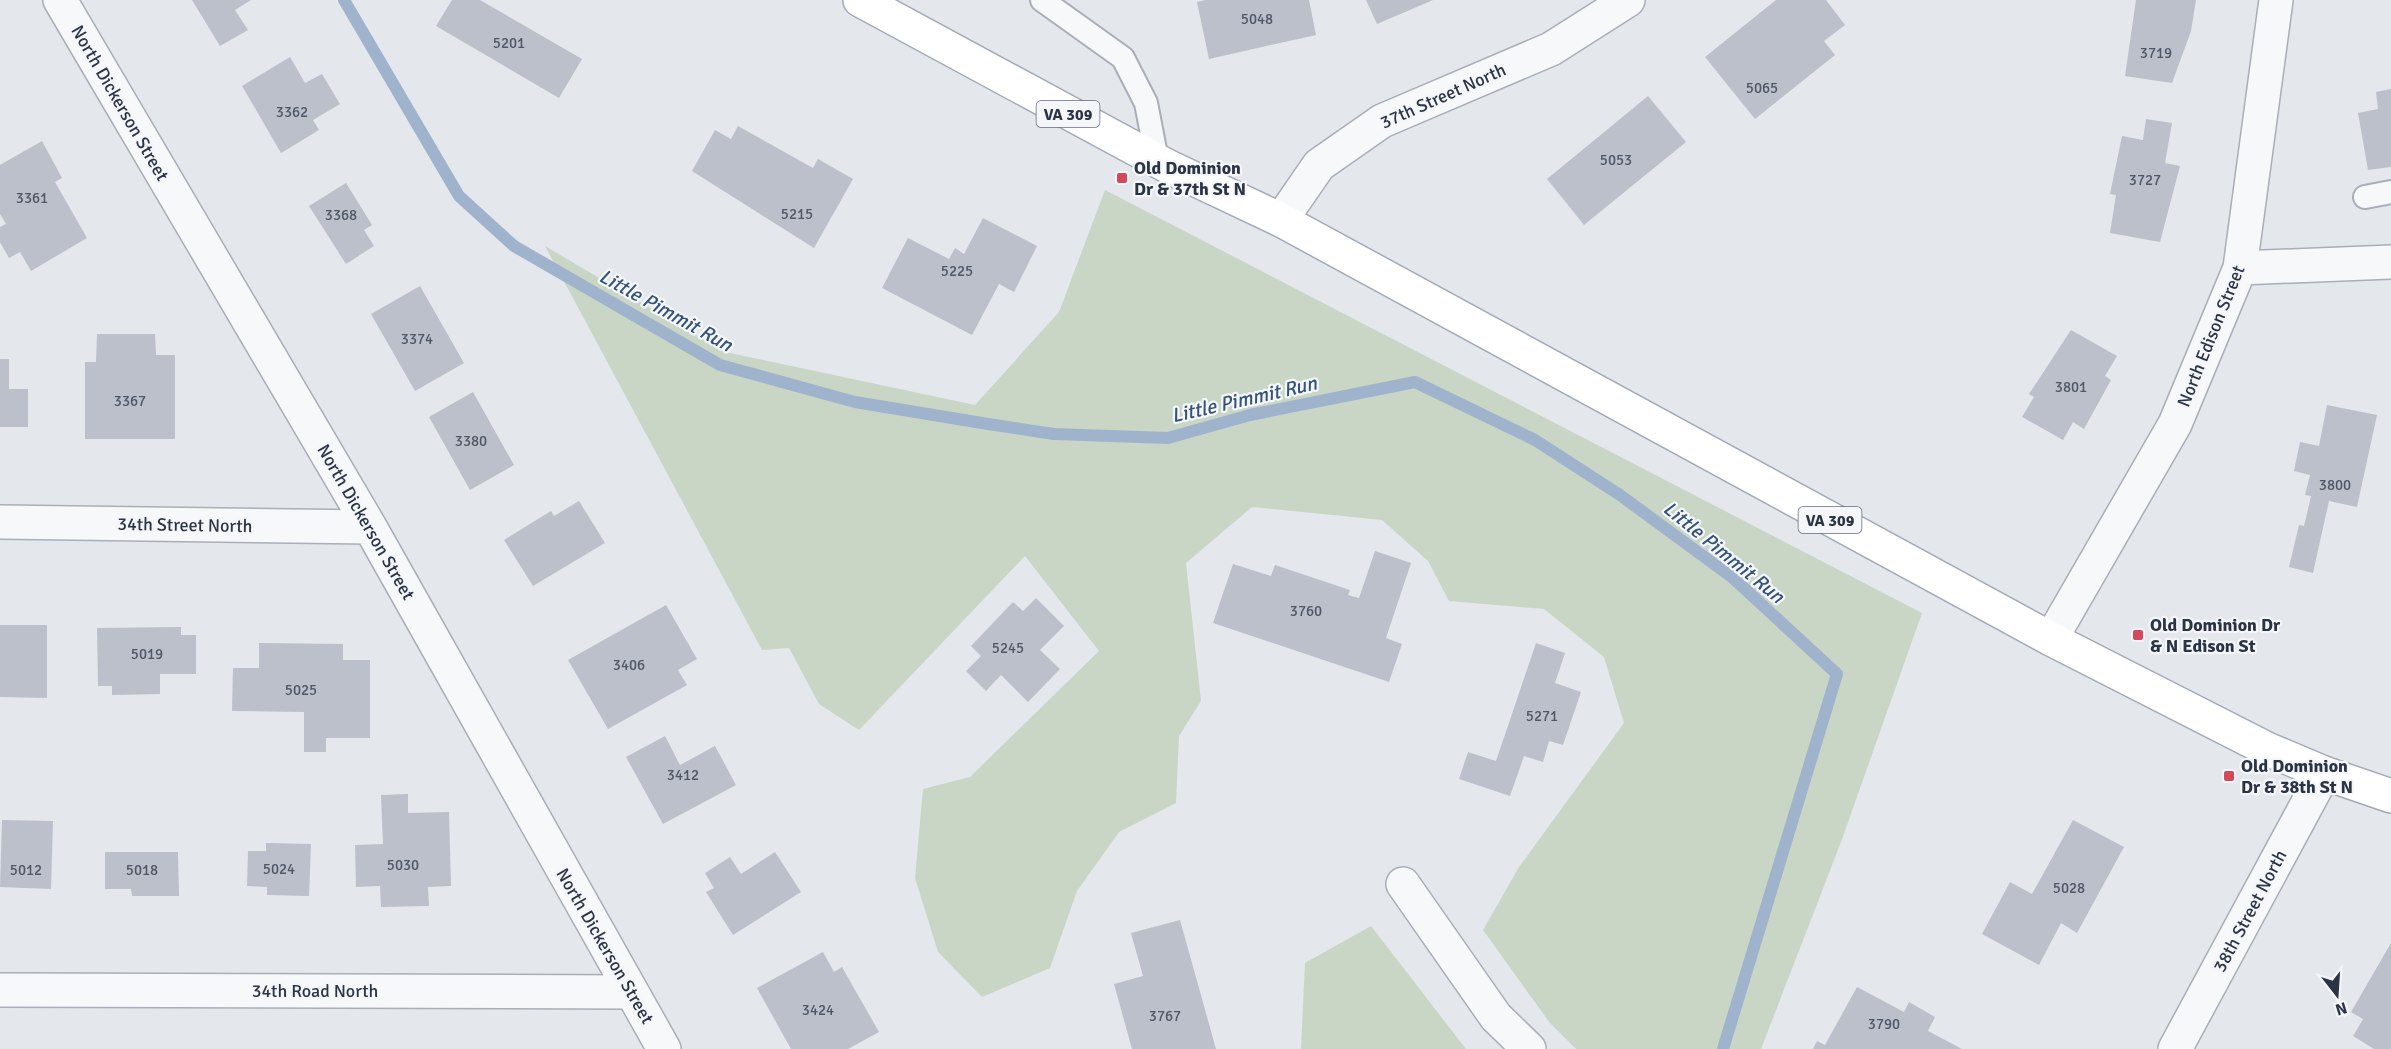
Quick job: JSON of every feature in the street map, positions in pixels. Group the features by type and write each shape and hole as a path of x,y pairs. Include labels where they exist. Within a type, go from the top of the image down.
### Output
{"main road":[{"name":"VA 309","path":"860,0 1157,160 1281,220 2051,639 2267,749 2325,773 2391,795"}],"street":[{"name":"North Dickerson Street","path":"60,0 370,527 664,1049"},
{"name":"37th Street North","path":"1281,220 1319,165 1382,121 1551,49 1628,0"},
{"name":"North Edison Street","path":"2051,639 2175,424 2241,268 2276,0"},
{"path":"2241,268 2391,262"},
{"name":"34th Street North","path":"0,522 370,527"},
{"name":"38th Street North","path":"2175,1049 2325,773"},
{"path":"1403,884 1496,1017 1529,1049"},
{"name":"34th Road North","path":"0,990 630,992"}],"lane":[{"path":"1042,0 1123,58 1146,103 1157,160"},
{"path":"2365,197 2391,192"}],"green space":[{"path":"1105,190 1922,613 1841,842 1761,1049 1576,1049 1550,1023 1483,930 1519,867 1624,723 1604,657 1544,609 1449,601 1428,561 1382,520 1252,507 1186,563 1201,701 1179,736 1176,803 1119,832 1077,891 1050,968 982,997 938,952 915,878 923,789 970,777 1099,651 1025,556 859,730 819,704 789,648 762,650 545,246 725,352 975,405 1059,312"},
{"path":"1371,926 1466,1049 1301,1049 1305,963"}],"building":[{"path":"192,0 251,0 235,10 248,30 220,46"},
{"path":"452,0 480,0 582,59 559,98 436,26"},
{"path":"1206,0 1309,0 1316,35 1209,59 1197,2"},
{"path":"1366,0 1433,0 1377,24"},
{"path":"1776,0 1826,0 1845,25 1824,41 1835,55 1755,119 1705,57"},
{"path":"2136,0 2196,0 2191,31 2172,83 2125,76"},
{"path":"290,57 305,83 322,74 340,104 313,120 319,130 281,153 242,86"},
{"path":"2391,89 2391,167 2368,170 2358,113 2378,109 2376,92"},
{"path":"1648,96 1686,142 1584,225 1547,179"},
{"path":"2146,119 2172,123 2165,163 2180,166 2160,242 2110,233 2116,195 2110,194 2122,136 2143,140"},
{"path":"738,126 813,168 818,159 853,179 814,248 692,171 715,130 731,139"},
{"path":"42,141 62,178 55,182 87,238 31,271 20,252 9,258 0,242 0,227 6,224 0,214 0,165"},
{"path":"346,183 372,225 364,230 374,246 346,264 309,206"},
{"path":"983,218 1037,246 1014,292 999,284 972,335 882,288 908,238 949,259 955,248 964,254"},
{"path":"420,286 464,363 415,391 371,314"},
{"path":"2071,330 2117,356 2105,376 2111,380 2084,429 2073,422 2063,440 2022,417 2034,397 2029,394"},
{"path":"97,334 155,334 156,355 175,355 175,439 85,439 85,362 96,362"},
{"path":"0,359 9,359 9,389 28,389 28,427 0,427"},
{"path":"473,392 514,465 470,490 429,417"},
{"path":"2327,405 2377,415 2357,507 2329,501 2313,573 2289,567 2299,525 2304,526 2311,496 2305,495 2310,475 2294,471 2300,442 2319,446"},
{"path":"579,501 605,543 533,586 504,540 551,511 554,516"},
{"path":"1375,551 1411,563 1386,638 1402,644 1389,682 1213,623 1233,564 1271,576 1275,565 1350,590 1348,595 1359,598"},
{"path":"1036,598 1064,626 1040,650 1060,669 1028,702 1001,675 986,691 966,671 981,656 971,646 1013,602 1023,611"},
{"path":"666,605 697,659 678,670 687,685 608,729 568,660"},
{"path":"0,625 47,625 47,698 0,697"},
{"path":"181,627 181,635 196,635 196,674 160,674 160,694 112,695 112,686 98,686 97,628"},
{"path":"259,643 343,644 343,660 370,660 370,738 326,738 326,752 304,752 304,712 232,711 233,668 259,668"},
{"path":"1536,643 1565,653 1555,683 1581,692 1563,745 1549,741 1543,762 1524,756 1510,796 1459,779 1468,752 1496,761"},
{"path":"665,736 680,765 715,746 736,785 663,824 626,757"},
{"path":"408,794 408,813 449,812 451,886 428,887 429,906 381,907 380,886 356,887 355,845 383,844 381,795"},
{"path":"2,820 53,821 51,889 0,887"},
{"path":"2073,820 2124,847 2077,933 2061,923 2039,965 1982,934 2010,882 2032,894"},
{"path":"266,843 311,844 309,896 267,895 267,887 247,886 248,851 266,851"},
{"path":"105,852 178,852 179,896 132,896 131,889 105,889"},
{"path":"775,852 801,892 733,935 706,892 714,888 705,873 730,857 741,874"},
{"path":"1180,920 1216,1049 1132,1049 1114,984 1143,976 1131,933"},
{"path":"2391,943 2391,1049 2374,1049 2353,1036 2363,1019 2351,1012"},
{"path":"823,952 834,972 842,967 879,1032 848,1049 791,1049 757,988"},
{"path":"1857,987 1904,1012 1909,1002 1935,1017 1928,1031 1962,1049 1813,1049 1817,1041 1825,1045"}],"waterway":[{"name":"Little Pimmit Run","path":"344,0 459,196 514,246 720,365 855,402 988,424 1054,434 1168,438 1250,415 1415,382 1535,440 1620,495 1733,578 1837,674 1723,1049"}],"place":[{"name":"Old Dominion Dr & 37th St N","path":"1122,178"},
{"name":"Old Dominion Dr & N Edison St","path":"2138,635"},
{"name":"Old Dominion Dr & 38th St N","path":"2229,776"}]}
